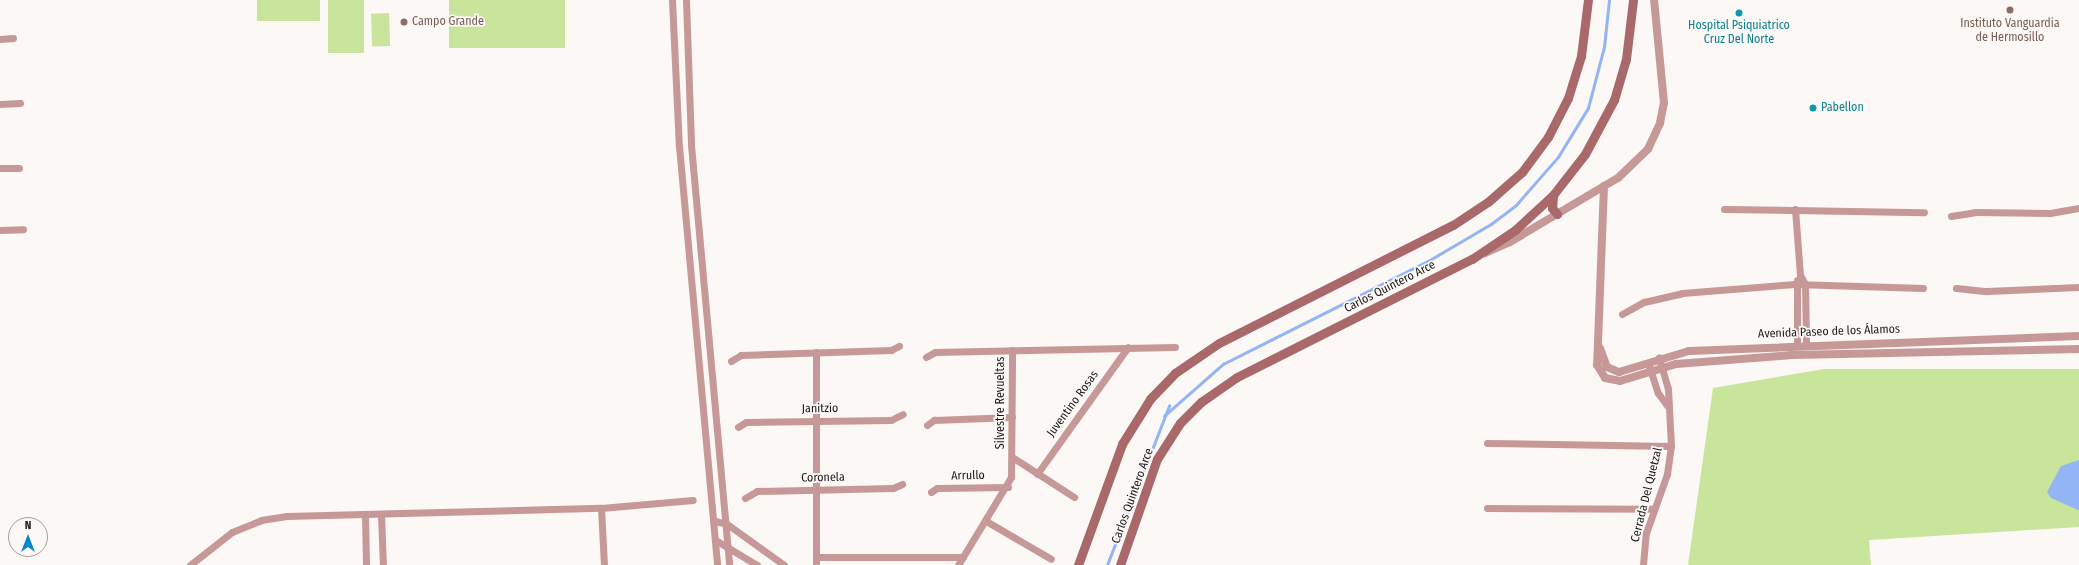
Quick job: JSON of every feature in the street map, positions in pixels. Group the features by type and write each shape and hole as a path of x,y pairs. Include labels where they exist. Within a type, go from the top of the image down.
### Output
{"main road":[{"path":"1078,565 1122,444 1150,399 1175,373 1219,343 1453,225 1489,201 1522,172 1548,137 1568,98 1581,56 1588,0"},
{"name":"Carlos Quintero Arce","path":"1120,565 1157,459 1176,429 1201,402 1237,377 1472,259 1515,230 1553,195 1585,154 1614,100 1626,59 1633,0"},
{"path":"1553,195 1552,208 1557,214"}],"street":[{"path":"1472,259 1510,242 1604,186 1640,159 1660,123 1664,103 1654,0"},
{"path":"717,565 717,541 679,146 672,1 686,1 690,145 727,524 729,565"},
{"path":"0,39 13,38"},
{"path":"0,104 20,103"},
{"path":"679,146 690,145"},
{"path":"0,168 19,168"},
{"path":"1600,346 1604,186"},
{"path":"1951,216 1975,212 2050,213 2079,208"},
{"path":"1724,209 1924,212"},
{"path":"1795,209 1800,275 1805,284 1806,344"},
{"path":"0,230 23,229"},
{"path":"1797,344 1795,284 1800,275"},
{"path":"1622,314 1644,302 1676,294 1795,284 1923,288"},
{"path":"1956,288 1987,292 2079,287"},
{"path":"693,300 705,299"},
{"name":"Avenida Paseo de los Álamos","path":"1600,346 1604,362 1613,371 1689,351 1797,344 2079,336"},
{"path":"1832,354 1833,343"},
{"path":"1773,345 1774,357"},
{"path":"731,361 741,355 891,350 899,346"},
{"name":"Avenida Paseo de los Álamos","path":"1600,346 1597,366 1600,373 1605,378 1620,381 1662,367 1774,357 1832,354 2079,349"},
{"path":"926,357 935,352 1175,347"},
{"name":"Juventino Rosas","path":"1037,474 1128,348"},
{"name":"Silvestre Revueltas","path":"1008,487 1012,457 1012,350"},
{"path":"816,352 816,561 963,557"},
{"name":"Cerrada Del Quetzal","path":"1643,565 1646,533 1667,474 1671,446 1668,407 1660,358"},
{"name":"Cerrada Del Quetzal","path":"1647,361 1658,392 1668,407"},
{"name":"Janitzio","path":"738,428 746,422 891,420 903,414"},
{"path":"927,424 934,420 1012,417"},
{"path":"1487,443 1671,446"},
{"path":"1012,457 1074,497"},
{"name":"Coronela","path":"745,498 757,491 893,488 902,484"},
{"path":"958,565 1008,487"},
{"name":"Arrullo","path":"931,492 937,488 1008,487"},
{"path":"190,565 232,532 261,520 364,514 601,508 693,500"},
{"path":"601,508 604,565"},
{"path":"1487,508 1654,509"},
{"path":"364,514 366,565"},
{"path":"381,514 383,565"},
{"path":"715,521 727,524 784,565"},
{"path":"986,521 1050,559"},
{"path":"717,541 729,546 757,565"}],"green space":[{"path":"257,0 320,0 320,21 257,21"},
{"path":"328,0 364,0 364,53 328,53"},
{"path":"449,0 565,0 565,48 449,48"},
{"path":"389,13 390,46 372,47 371,14"},
{"path":"1824,369 2079,369 2079,527 1869,540 1871,565 1688,565 1713,388"}],"water":[{"path":"2079,460 2078,510 2051,498 2047,492 2061,466"}],"waterway":[{"path":"1164,416 1223,364 1428,261 1491,224 1516,205 1558,157 1588,108 1604,47 1609,0"},
{"path":"1107,565 1169,406"}],"place":[{"name":"Instituto Vanguardia de Hermosillo","path":"2010,10"},
{"name":"Hospital Psiquiatrico Cruz Del Norte","path":"1739,13"},
{"name":"Campo Grande","path":"404,22"},
{"name":"Pabellon","path":"1813,108"}]}
